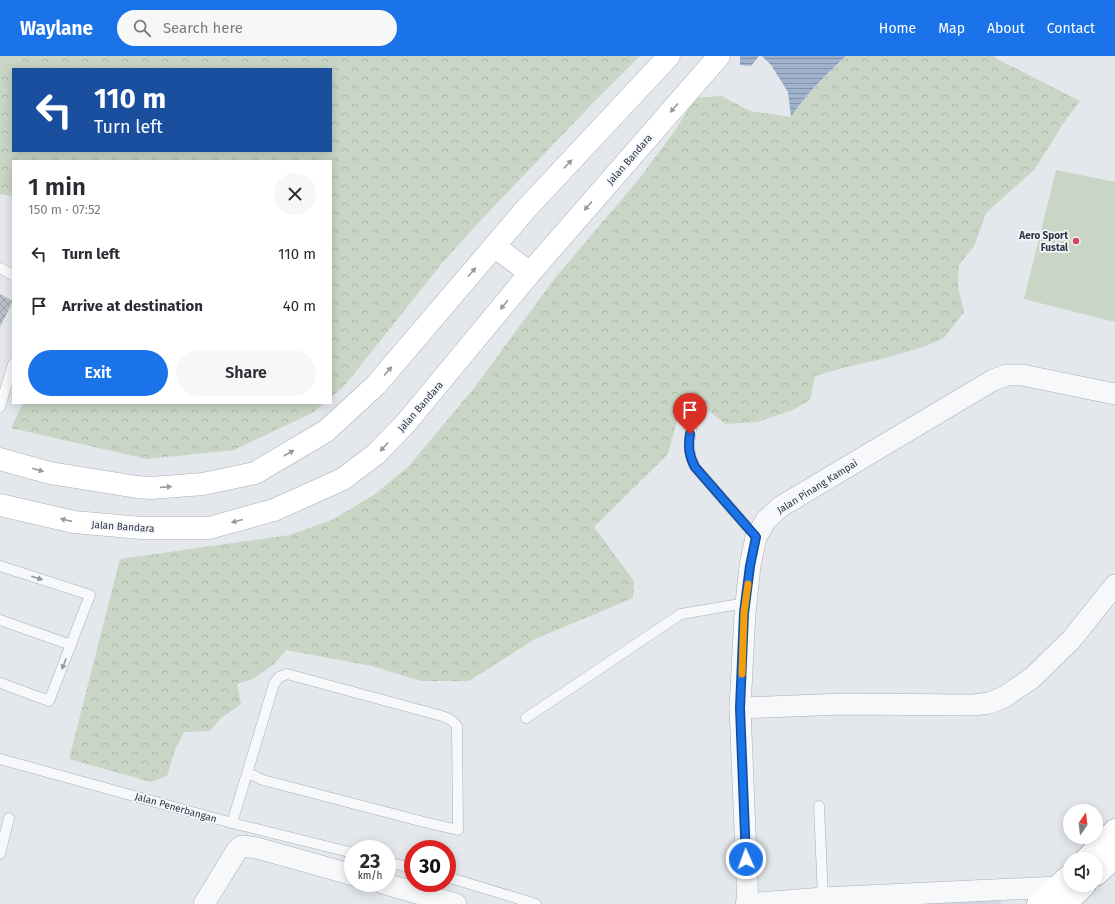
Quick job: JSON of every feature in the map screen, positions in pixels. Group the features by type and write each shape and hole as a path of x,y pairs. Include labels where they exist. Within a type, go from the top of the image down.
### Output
{"main road":[{"path":"0,459 50,473 151,488 203,484 255,473 326,431 376,385 525,210 669,56"},
{"name":"Jalan Bandara","path":"0,505 74,522 142,528 209,528 274,510 343,478 376,454 411,417 530,273 719,56"},
{"path":"494,246 530,273"},
{"path":"1093,852 1115,830"},
{"path":"1103,868 1115,857"},
{"path":"1038,904 1065,892"}],"street":[{"name":"Jalan Pinang Kampai","path":"747,904 740,708 746,603 756,537 766,520 780,507 993,380 1007,376 1022,375 1115,394"},
{"path":"740,708 842,704 973,705 990,702 1004,697 1032,678 1071,640 1115,585"},
{"path":"204,904 237,850 242,846 257,848 344,872"},
{"path":"396,887 456,904"},
{"path":"747,904 1063,890"}],"lane":[{"path":"0,268 12,274"},
{"path":"0,407 12,367"},
{"path":"692,423 689,444 690,458 695,467 756,537"},
{"path":"0,566 90,595 49,701 0,683"},
{"path":"526,718 681,614 746,603"},
{"path":"0,620 71,645"},
{"path":"232,823 274,684 282,675 287,674 449,718 457,726 458,830 263,780 248,773"},
{"name":"Jalan Penerbangan","path":"0,758 232,823 344,851"},
{"path":"819,806 820,901"},
{"path":"0,854 9,818"},
{"path":"456,880 536,904"}],"shaded area":[{"path":"988,899 1001,902 1001,904 823,904"}],"green space":[{"path":"0,56 33,56 2,64 0,61"},
{"path":"33,56 640,56 481,220 443,262 345,385 332,396 332,160 12,160 12,196 0,194 0,61 2,64"},
{"path":"847,56 993,56 1080,101 1065,121 1035,169 986,213 974,246 959,265 958,286 964,312 944,338 926,346 886,358 815,376 810,400 793,410 757,422 726,424 706,409 690,408 681,411 668,454 594,527 634,581 633,598 535,639 469,681 421,681 372,666 286,650 274,664 253,679 237,684 241,704 220,719 210,731 184,732 175,750 167,776 151,782 69,759 120,559 290,535 334,519 375,494 409,466 474,388 555,278 639,179 676,129 695,98 721,96 750,111 791,117 817,85"},
{"name":"Aero Sport Fustal","path":"1056,170 1115,182 1115,322 1024,299"},
{"path":"23,404 323,404 312,413 234,450 147,459 11,428"}],"water":[{"path":"740,56 759,56 751,66 740,65"},
{"path":"762,56 846,56 810,93 791,117 788,92 771,65"}],"building":[{"path":"0,294 12,300 12,303 0,327"}],"slow traffic":[{"path":"742,674 744,613 748,584"}],"place":[{"name":"Aero Sport Fustal","path":"1076,241"}],"route":[{"path":"690,434 690,458 695,467 756,537 750,566 744,613 740,708 746,859"}]}
